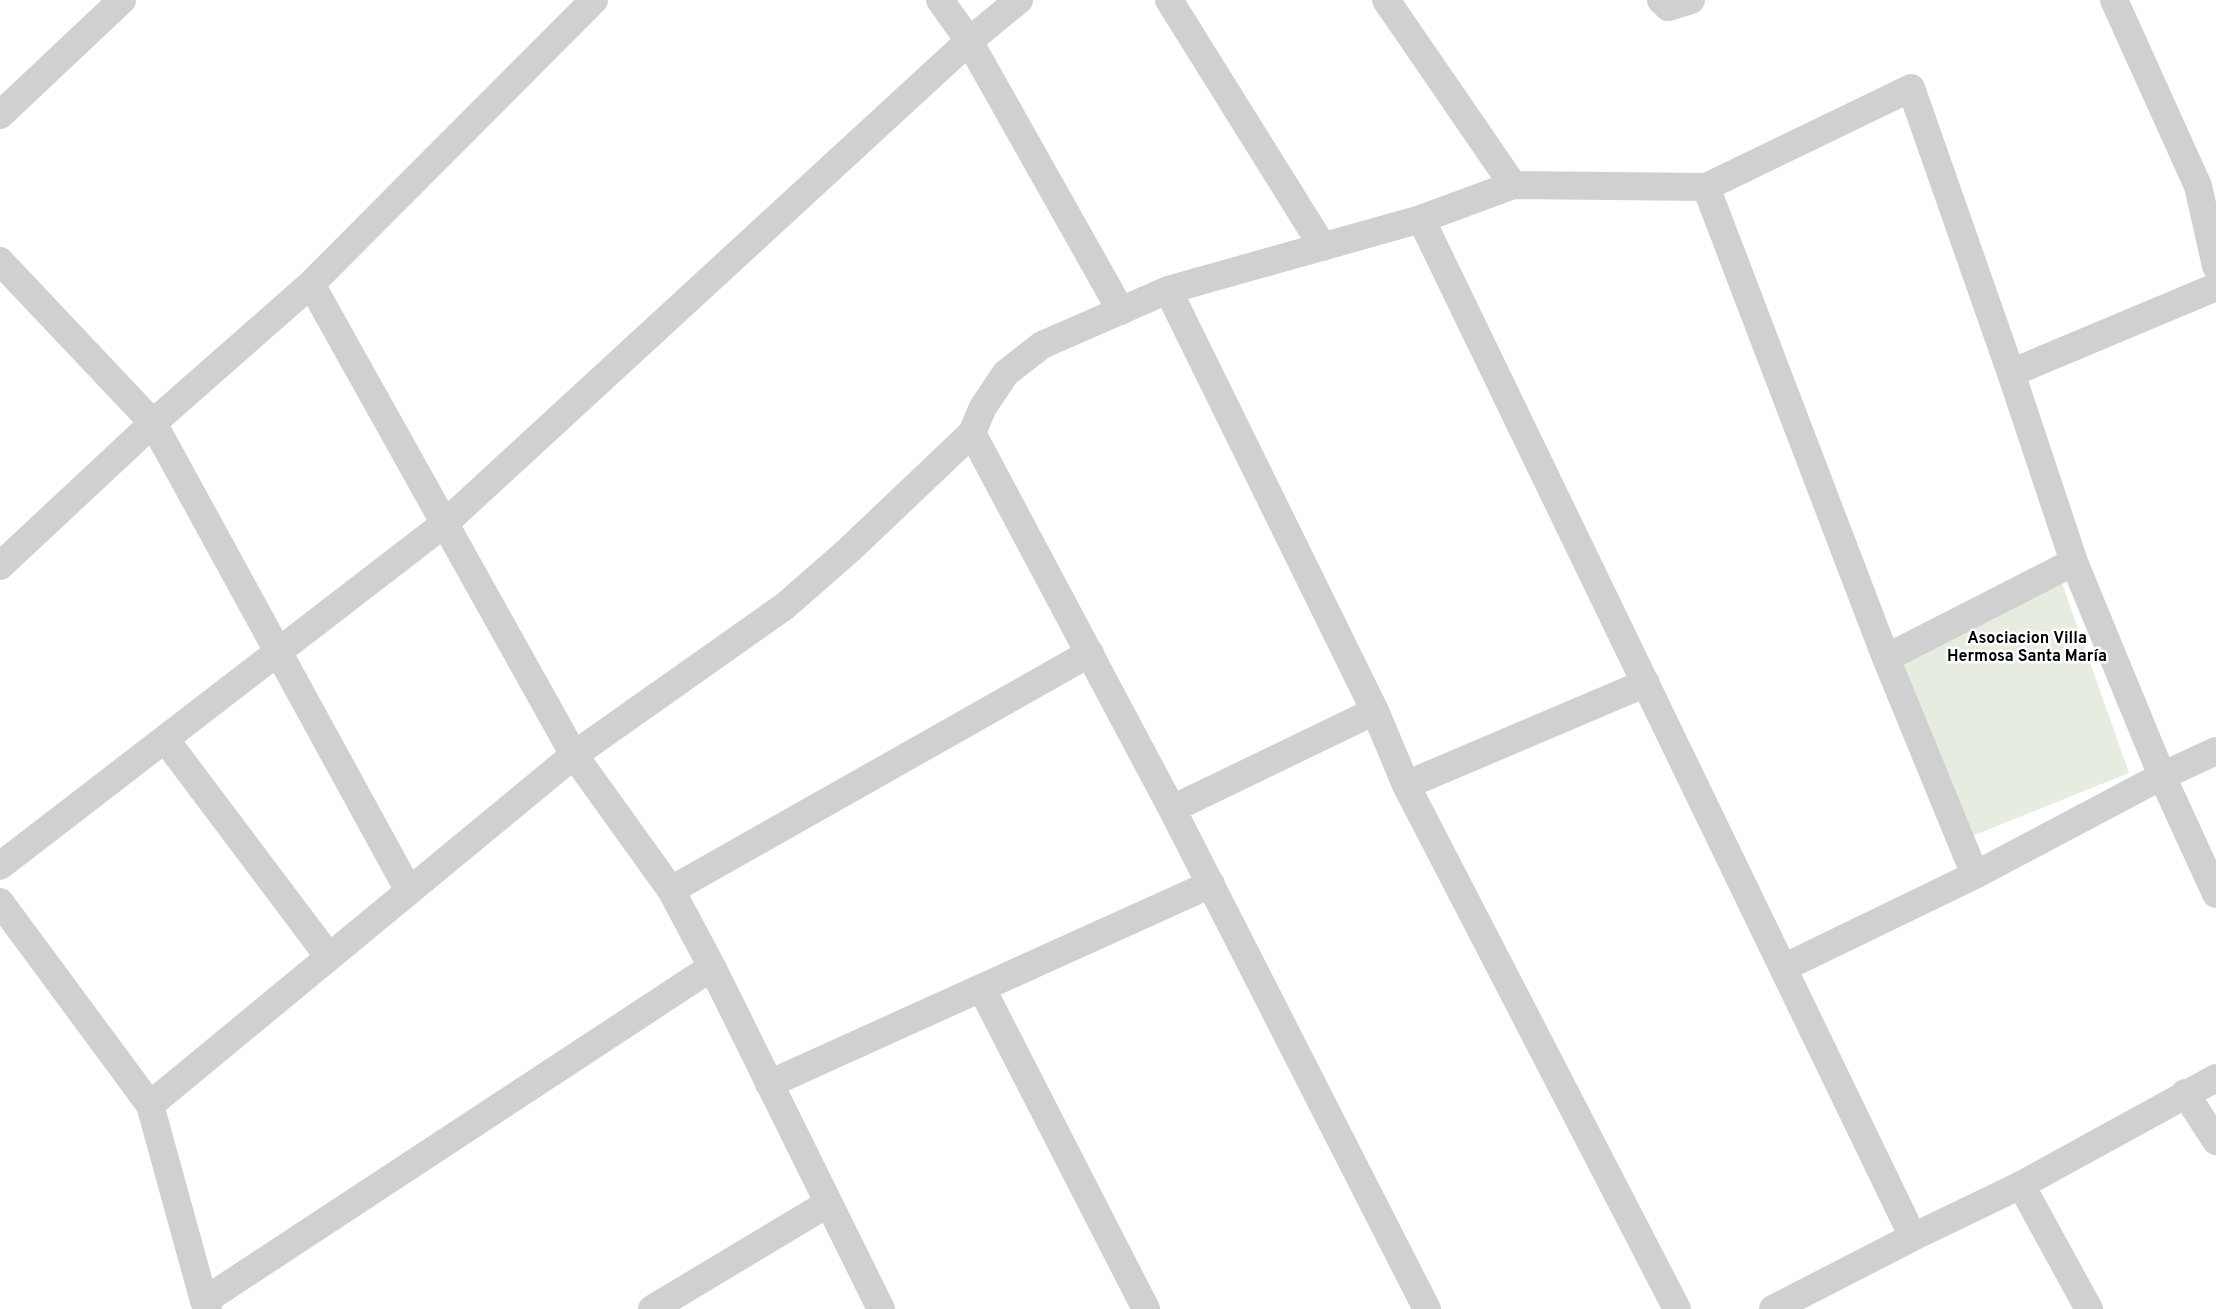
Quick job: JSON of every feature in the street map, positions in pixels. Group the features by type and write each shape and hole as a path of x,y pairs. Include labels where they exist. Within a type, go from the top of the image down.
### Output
{"street":[{"path":"0,115 122,0"},
{"path":"0,566 154,422 310,284 594,0"},
{"path":"940,0 968,41 1121,311"},
{"path":"0,866 444,524 968,41 1019,0"},
{"path":"1169,0 1322,247"},
{"path":"1386,0 1513,185"},
{"path":"1661,0 1668,7 1691,0"},
{"path":"2114,0 2198,186 2216,266"},
{"path":"150,1105 574,755 785,606 849,550 972,433 982,406 1006,373 1042,345 1168,290 1421,219 1513,185 1706,186 1911,88 2011,373 2074,562 2162,776 2216,894"},
{"path":"1706,186 1886,658 1975,875"},
{"path":"1421,219 1785,967 1913,1237"},
{"path":"0,260 154,422 409,891"},
{"path":"310,284 574,755 671,890 712,967 827,1204 881,1309"},
{"path":"2011,373 2216,287"},
{"path":"1168,290 1375,711 1406,785 1676,1309"},
{"path":"972,433 1211,884 1427,1309"},
{"path":"1886,658 2074,562"},
{"path":"671,890 1090,653"},
{"path":"1406,785 1646,683"},
{"path":"1172,809 1375,711"},
{"path":"165,739 329,957"},
{"path":"1785,967 1975,875 2162,776 2216,751"},
{"path":"768,1084 1211,884"},
{"path":"0,902 150,1105 206,1305 712,967"},
{"path":"982,989 1146,1309"},
{"path":"1773,1309 1913,1237 2021,1185 2185,1093 2216,1078"},
{"path":"2185,1093 2216,1141"},
{"path":"2021,1185 2089,1309"},
{"path":"652,1309 827,1204"}],"shaded area":[{"path":"2062,583 2129,773 1967,838 1897,666"}],"district":[{"name":"Asociacion Villa Hermosa Santa María","path":"2027,649"}]}
